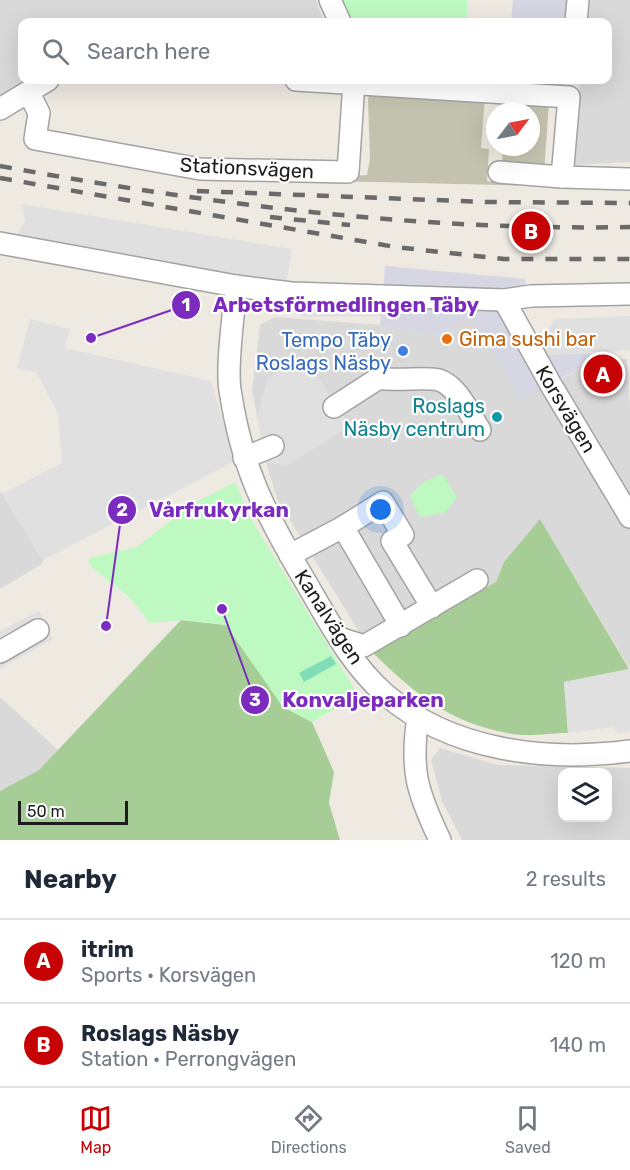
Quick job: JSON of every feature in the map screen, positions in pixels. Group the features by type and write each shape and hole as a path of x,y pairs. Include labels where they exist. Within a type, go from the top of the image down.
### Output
{"street":[{"path":"330,0 338,18"},
{"path":"576,18 578,0"},
{"path":"0,109 42,84"},
{"name":"Stationsvägen","path":"29,93 39,113 35,139 200,169 348,172 362,84"},
{"path":"399,84 498,92 569,88 562,177"},
{"path":"499,172 630,179"},
{"path":"0,243 236,286 300,294 504,300 531,296 630,294"},
{"name":"Kanalvägen","path":"236,286 229,388 244,458 258,499 355,661 384,693 418,717 488,747 556,755 630,751"},
{"name":"Korsvägen","path":"504,300 550,385 630,517"},
{"path":"334,406 379,378 394,381 439,380 456,392 480,430"},
{"path":"244,458 273,446"},
{"path":"290,555 343,527 383,502 403,535 392,541 432,607"},
{"path":"343,527 401,626"},
{"path":"342,639 364,646 477,580"},
{"path":"0,652 38,630"},
{"path":"418,717 413,753 416,778 425,810 440,840"}],"shaded area":[{"path":"0,0 316,0 323,18 18,18 18,84 21,84 0,96"},
{"path":"513,0 568,0 566,18 511,18"},
{"path":"586,0 630,0 630,162 574,165 580,84 612,84 612,18 584,18"},
{"path":"486,84 564,84 563,88"},
{"path":"372,89 485,96 481,148 486,149 486,156 489,156 487,181 501,182 502,156 540,156 540,102 505,102 505,99 549,102 543,186 290,180 367,175 370,159 368,99"},
{"path":"21,204 292,249 286,284 15,237 25,221"},
{"path":"385,266 526,279 522,297 523,319 546,355 590,353 593,361 521,400 472,316 436,336 380,325"},
{"path":"302,304 385,304 385,316 302,317"},
{"path":"472,316 551,385 593,361 627,359 630,408 630,669 540,519 504,562 496,582 371,651 278,501 268,469 252,391 260,325 275,317 380,325 436,336"},
{"path":"630,316 630,350 546,355 539,345 555,319"},
{"path":"30,319 70,329 65,348 211,381 235,461 43,560 2,494 62,463 58,414 37,373 17,368"},
{"path":"303,355 350,426 286,466 266,462 257,417 267,379"},
{"path":"0,491 43,560 42,564 0,589"},
{"path":"39,611 53,639 0,669 0,631"},
{"path":"630,669 630,731 618,733 613,727 568,733 564,682"},
{"path":"0,697 58,750 39,770 0,791"},
{"path":"440,748 497,765 630,768 630,840 462,840 442,801 431,760"}],"green space":[{"path":"339,0 468,0 466,18 346,18"},
{"path":"442,474 457,497 446,512 420,517 410,496 422,483"},
{"path":"235,482 251,519 358,695 312,722 283,707 226,625 181,620 150,623 129,597 89,565 90,558 137,547 194,503"},
{"path":"540,519 629,669 564,682 568,733 519,735 490,729 451,714 418,693 371,651 496,582 504,562"},
{"path":"181,620 226,625 283,707 312,722 334,772 329,803 340,840 0,840 0,791 39,770"},
{"path":"331,656 336,664 304,682 299,673"}],"railway":[{"path":"0,166 156,192 314,212 471,225 630,227"},
{"path":"0,178 395,247 504,259 630,259"},
{"path":"197,191 487,202 630,203"},
{"path":"270,217 350,225"}],"place":[{"name":"Roslags Näsby","path":"531,231"},
{"name":"Arbetsförmedlingen Täby","path":"91,338"},
{"name":"Gima sushi bar","path":"447,339"},
{"name":"Tempo Täby Roslags Näsby","path":"403,351"},
{"name":"itrim","path":"603,374"},
{"name":"Roslags Näsby centrum","path":"497,417"},
{"name":"Konvaljeparken","path":"222,609"},
{"name":"Vårfrukyrkan","path":"106,626"}]}
